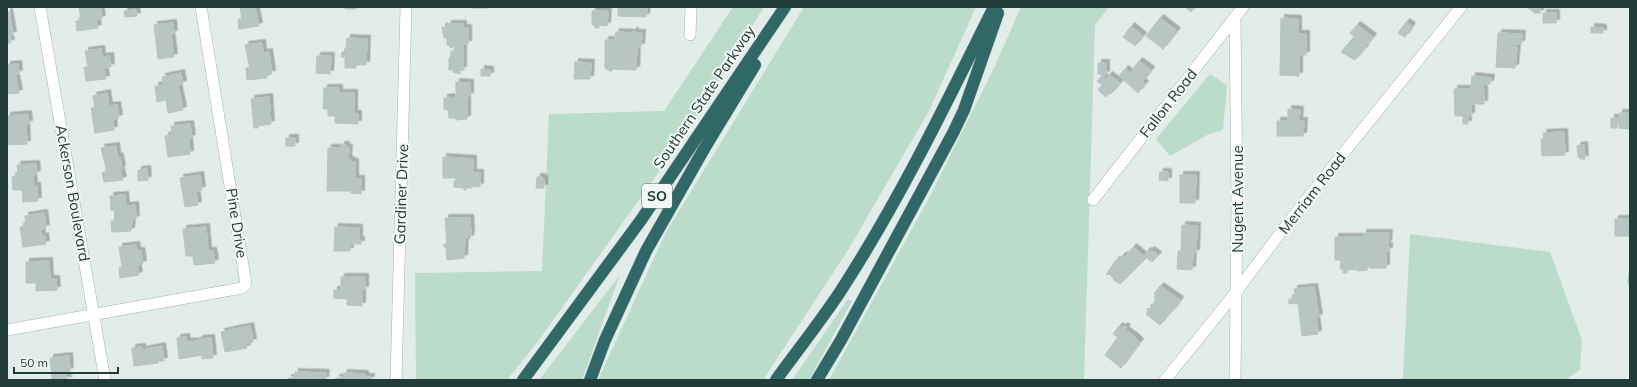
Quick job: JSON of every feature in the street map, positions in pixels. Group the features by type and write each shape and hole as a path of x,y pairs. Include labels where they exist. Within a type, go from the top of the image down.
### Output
{"highway":[{"name":"Southern State Parkway","path":"523,380 640,220 785,7"},
{"path":"590,380 605,340 646,251 704,149 789,7"},
{"path":"776,380 839,293 886,216 935,126 994,7"},
{"path":"817,380 841,340 953,134 964,110 1000,7"}],"street":[{"name":"Ackerson Boulevard","path":"40,7 105,380"},
{"name":"Pine Drive","path":"94,314 242,288 246,284 201,7"},
{"name":"Gardiner Drive","path":"396,380 406,7"},
{"path":"690,35 691,7"},
{"name":"Fallon Road","path":"1093,200 1243,7"},
{"name":"Merriam Road","path":"1165,380 1236,292 1297,211 1461,7"},
{"name":"Nugent Avenue","path":"1235,17 1237,204 1235,380"},
{"path":"7,330 94,314"}],"green space":[{"path":"733,7 764,7 681,141 539,340 507,380 416,380 415,273 542,271 549,114 664,111"},
{"path":"804,7 976,7 929,111 848,250 763,380 598,380 666,232"},
{"path":"1021,7 1109,7 1095,25 1084,380 829,380 930,196 993,70"},
{"path":"1210,74 1227,85 1223,130 1209,134 1170,156 1156,139"},
{"path":"1410,234 1550,252 1582,340 1580,370 1565,380 1403,380"},
{"path":"620,275 582,380 539,380"},
{"path":"848,299 852,301 809,380 792,380"}],"building":[{"path":"79,7 100,7 102,19 96,20 98,28 77,31 76,21 81,20"},
{"path":"240,7 255,7 259,26 239,29 238,19 242,19"},
{"path":"345,7 356,7 356,9 345,9"},
{"path":"489,7 489,8 472,8"},
{"path":"618,7 647,7 646,17 618,16"},
{"path":"1185,7 1195,7 1191,12"},
{"path":"1527,7 1541,7 1539,10 1541,11 1539,14 1537,12 1536,14"},
{"path":"136,10 137,16 125,17 124,11"},
{"path":"592,11 608,11 607,26 599,25 599,28 595,28 595,25 592,25"},
{"path":"7,12 9,12 13,35 9,35 11,43 7,43"},
{"path":"1543,13 1556,13 1556,23 1543,23"},
{"path":"1160,18 1177,31 1163,49 1146,36"},
{"path":"1281,18 1298,19 1298,34 1306,34 1306,55 1299,55 1299,76 1280,75"},
{"path":"1406,22 1412,26 1405,37 1398,33"},
{"path":"173,23 174,34 171,34 174,57 158,59 154,25"},
{"path":"448,24 463,24 463,28 468,28 468,44 463,44 463,70 460,70 460,74 453,72 453,70 449,70 449,58 451,56 451,51 454,51 456,46 450,48 450,45 447,45 447,38 444,38 442,27 448,27"},
{"path":"1357,25 1373,37 1366,46 1350,33"},
{"path":"1131,26 1143,36 1135,46 1123,37"},
{"path":"1591,27 1603,28 1603,33 1591,33"},
{"path":"633,31 635,31 635,33 642,33 641,47 637,46 636,70 612,69 612,71 610,71 605,68 605,40 615,40 616,32 633,33"},
{"path":"1498,33 1522,34 1521,44 1515,44 1515,47 1517,47 1515,68 1496,67"},
{"path":"1354,37 1366,47 1355,60 1341,52"},
{"path":"347,38 367,39 366,65 356,65 356,68 345,68 345,57 341,57 342,52 346,49"},
{"path":"262,43 263,53 269,52 272,74 267,74 267,78 247,80 246,68 250,68 245,45"},
{"path":"101,49 102,57 110,56 111,67 104,68 106,79 86,81 84,67 88,67 85,51"},
{"path":"317,56 331,56 330,74 316,73"},
{"path":"1139,61 1151,70 1142,82 1145,84 1138,93 1119,76 1125,69 1130,73"},
{"path":"575,62 591,63 590,79 574,79"},
{"path":"1098,63 1106,63 1106,75 1098,74"},
{"path":"18,64 19,74 15,74 19,93 7,94 7,65"},
{"path":"481,69 490,70 490,76 481,76"},
{"path":"181,73 183,84 178,85 183,110 168,113 166,100 157,102 155,86 164,85 162,77"},
{"path":"1109,75 1120,83 1111,94 1110,93 1106,97 1098,90 1102,85 1097,81 1102,76 1106,79"},
{"path":"1472,76 1491,78 1490,84 1483,84 1483,88 1471,87"},
{"path":"456,82 470,83 470,96 465,96 467,97 467,119 456,120 456,118 449,118 448,110 444,109 444,98 456,98"},
{"path":"324,88 339,88 339,93 354,93 354,114 358,114 358,124 335,123 335,116 328,116 328,109 323,109"},
{"path":"1454,89 1484,89 1484,104 1471,104 1471,116 1468,116 1468,124 1463,124 1463,116 1455,116"},
{"path":"107,93 109,106 117,105 119,118 113,119 114,130 95,133 91,108 95,108 93,96"},
{"path":"269,97 271,124 254,128 251,99"},
{"path":"1288,109 1300,110 1299,121 1304,121 1303,136 1277,136 1277,121 1288,121"},
{"path":"1619,113 1630,113 1630,129 1619,128"},
{"path":"28,114 29,124 26,124 27,144 7,145 7,116"},
{"path":"1611,118 1617,118 1617,128 1611,128"},
{"path":"190,124 192,138 189,139 190,154 168,157 165,136 172,135 171,126"},
{"path":"1564,132 1565,155 1542,156 1541,139 1544,139 1543,133"},
{"path":"286,138 295,138 295,146 286,146"},
{"path":"341,145 346,145 346,148 349,148 348,160 355,162 355,179 361,179 361,194 351,193 351,191 327,191 328,148 341,148"},
{"path":"1584,145 1585,159 1580,159 1578,157 1577,146"},
{"path":"116,146 117,156 120,157 122,169 120,169 123,180 104,182 102,173 107,172 101,148"},
{"path":"443,157 473,159 473,173 480,173 480,187 472,186 472,188 466,188 466,190 464,190 464,188 454,187 454,181 456,181 456,178 443,178"},
{"path":"36,164 37,174 33,175 34,186 37,186 38,201 23,202 22,190 13,190 12,177 18,176 17,165"},
{"path":"147,169 148,180 138,181 138,170"},
{"path":"1160,172 1168,172 1168,181 1159,180"},
{"path":"200,175 202,190 196,191 198,205 185,207 180,178"},
{"path":"1180,175 1196,175 1195,203 1180,203"},
{"path":"537,177 542,177 542,179 544,179 544,188 536,188"},
{"path":"125,195 126,206 135,205 136,219 132,220 131,231 112,232 111,221 115,221 114,210 111,210 110,196"},
{"path":"44,213 46,228 41,229 42,237 45,236 46,244 23,247 20,227 26,226 25,216"},
{"path":"445,218 470,218 471,233 470,239 467,238 467,234 465,234 464,258 447,260 446,247 444,247 444,244 447,244"},
{"path":"1615,219 1630,219 1630,236 1615,236"},
{"path":"1182,225 1197,226 1196,253 1193,253 1192,270 1177,269 1178,251 1181,251"},
{"path":"206,227 208,251 213,251 215,263 194,265 193,256 186,256 183,229"},
{"path":"335,227 359,228 359,240 361,240 361,244 354,244 353,246 353,244 350,244 350,251 334,251"},
{"path":"1363,233 1389,233 1388,244 1386,244 1386,246 1389,246 1389,251 1386,251 1386,268 1370,268 1370,260 1368,260 1367,270 1358,271 1347,269 1347,273 1343,273 1343,269 1340,269 1341,260 1335,260 1335,237 1363,237"},
{"path":"136,245 137,251 141,251 143,264 137,265 139,275 120,278 119,268 122,267 119,247"},
{"path":"1133,247 1146,258 1120,284 1113,280 1114,279 1109,274 1107,275 1107,273 1116,260 1118,261 1123,255 1125,257"},
{"path":"1151,250 1158,255 1152,262 1144,256 1147,251 1149,252"},
{"path":"49,261 50,279 56,279 57,290 36,291 36,283 26,283 26,262"},
{"path":"1629,273 1630,284 1628,284"},
{"path":"341,277 365,277 365,290 362,289 362,306 347,305 347,299 334,298 334,290 341,290"},
{"path":"1160,286 1180,300 1172,312 1171,311 1160,325 1146,314 1148,308 1150,309 1155,302 1154,301 1156,298 1154,297 1156,295 1154,294"},
{"path":"1314,287 1319,317 1316,318 1318,334 1302,336 1298,303 1289,304 1289,299 1293,299 1293,295 1295,295 1294,289"},
{"path":"250,326 253,342 246,343 247,348 225,352 221,332"},
{"path":"1119,326 1122,328 1124,326 1127,328 1125,330 1140,342 1121,368 1105,355 1118,337 1113,334"},
{"path":"186,337 187,342 211,338 213,358 202,359 202,355 179,359 177,338"},
{"path":"162,346 164,361 134,366 132,348 142,347 142,350"},
{"path":"69,356 70,371 66,372 67,379 69,380 52,380 50,358"},
{"path":"295,372 326,373 325,380 288,380 288,378 295,378"},
{"path":"344,373 365,374 365,377 371,377 371,380 336,380 336,378 343,378"}]}
